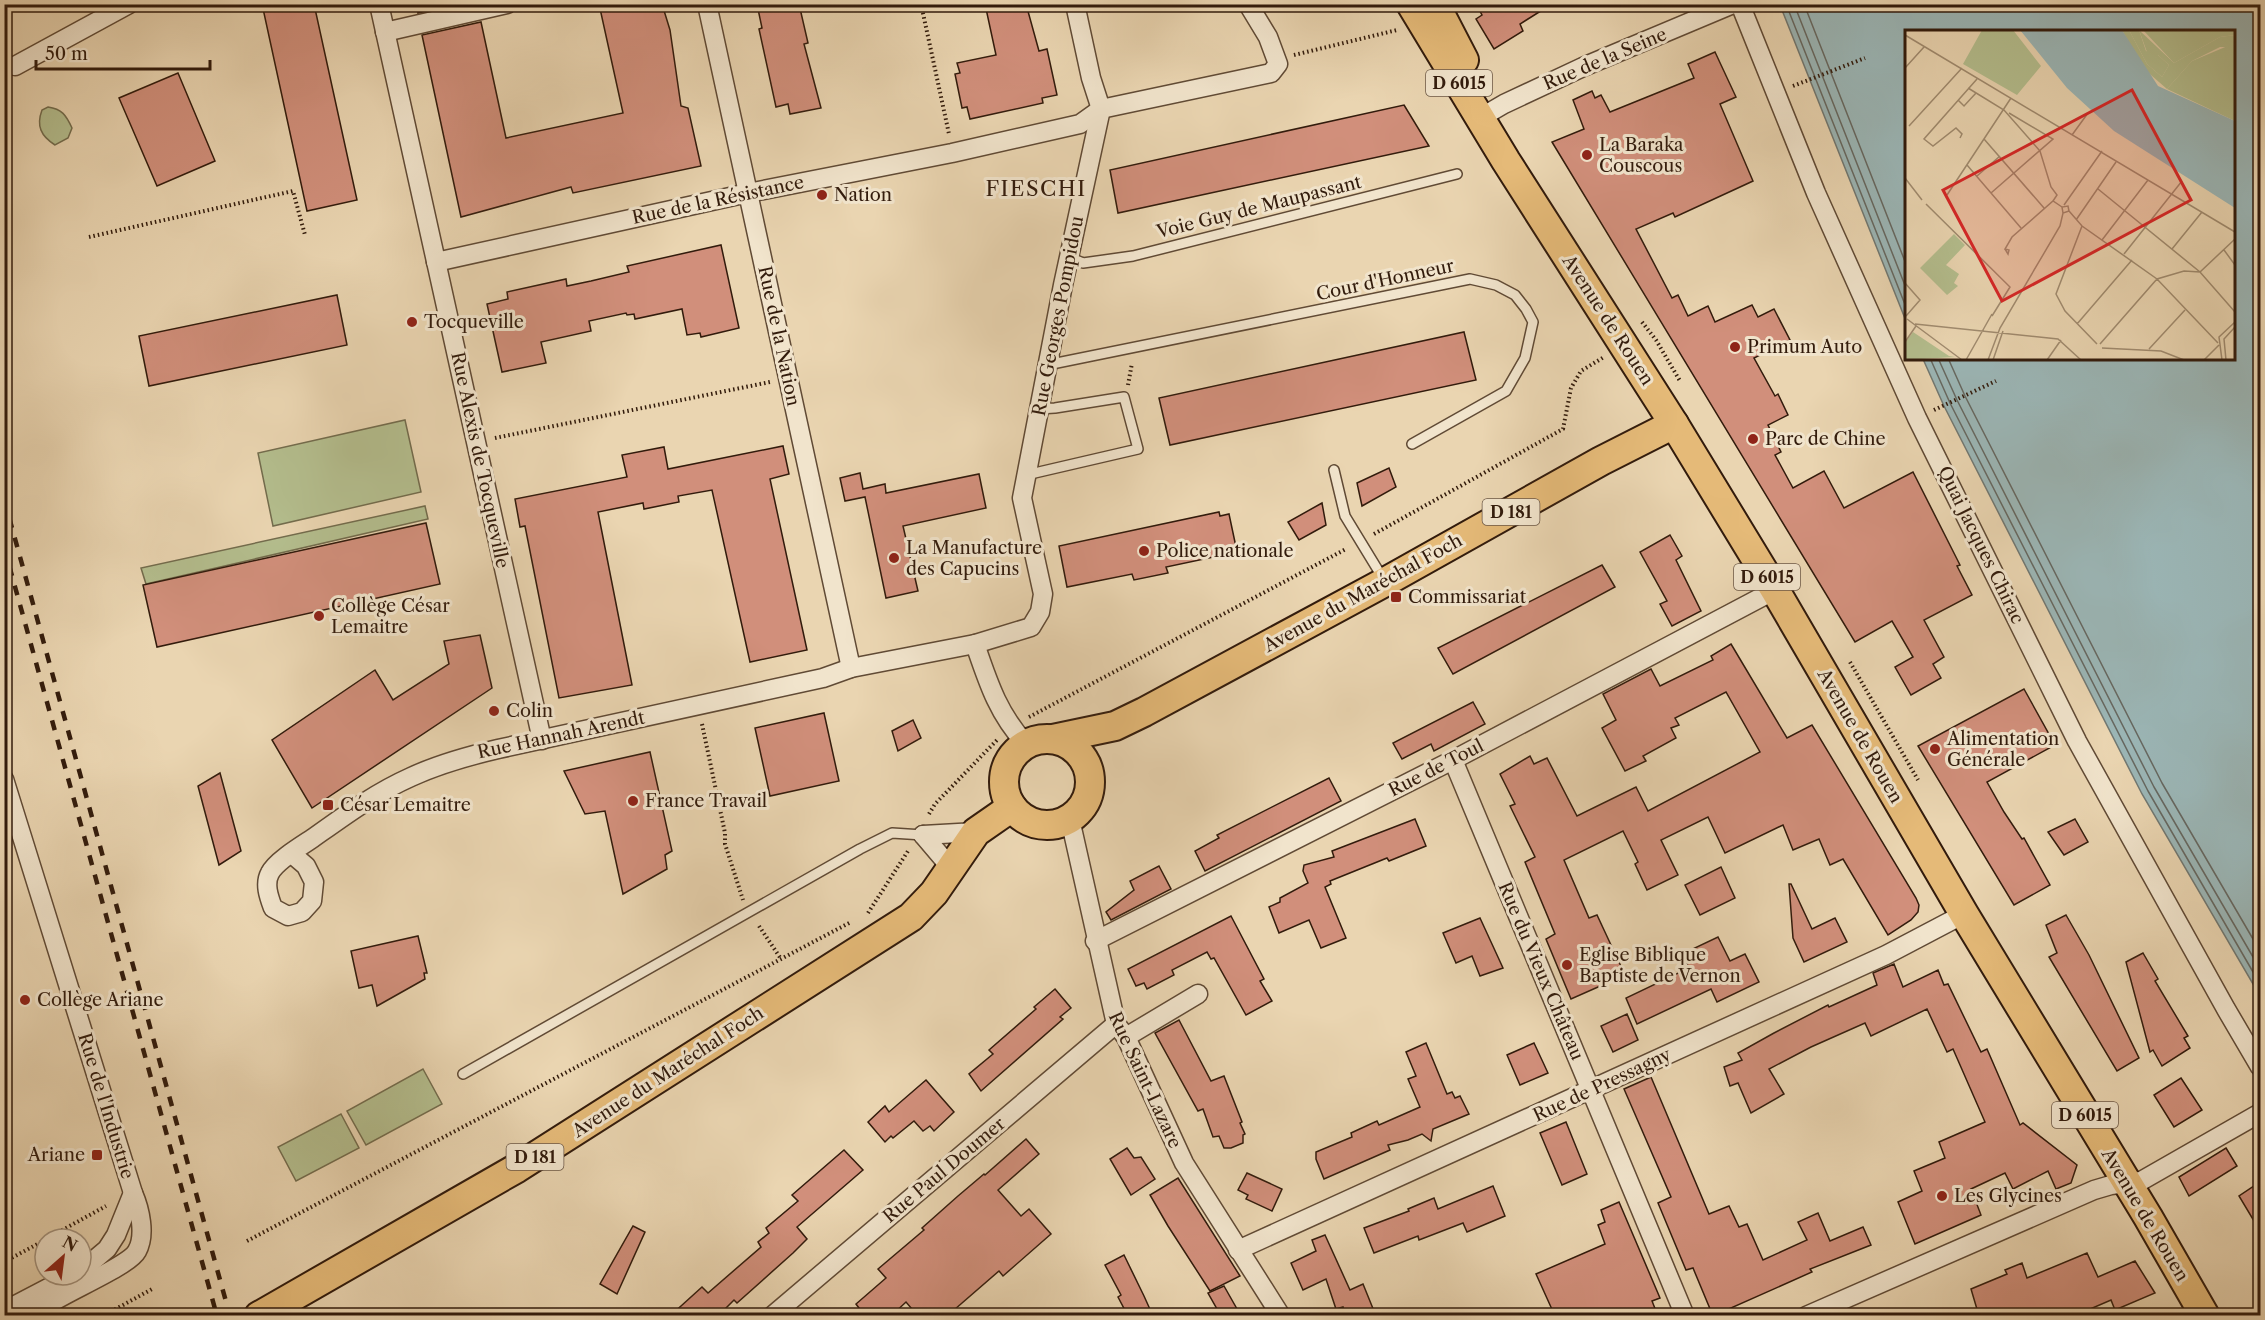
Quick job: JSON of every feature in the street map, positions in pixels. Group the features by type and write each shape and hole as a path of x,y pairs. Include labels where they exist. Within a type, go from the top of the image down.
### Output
{"main road":[{"name":"Avenue de Rouen","path":"1411,4 1484,115"},
{"name":"Avenue de Rouen","path":"1435,4 1506,161 1674,424 2205,1316"},
{"name":"Avenue du Maréchal Foch","path":"1030,737 1115,726 1385,582 1601,461 1674,424"},
{"name":"Avenue du Maréchal Foch","path":"1089,772 1096,754 1115,726"},
{"path":"1030,737 1065,743 1077,751 1085,761 1089,772 1090,787 1086,800 1070,819 1058,824 1034,823 1024,818 1012,807 1005,791 1004,778 1007,765 1030,737"},
{"name":"Avenue du Maréchal Foch","path":"264,1313 517,1168 911,917 934,893 976,832 1012,807"}],"street":[{"path":"15,66 129,4"},
{"name":"Rue Alexis de Tocqueville","path":"379,4 542,740"},
{"path":"385,32 507,4"},
{"name":"Rue de la Nation","path":"707,4 851,668"},
{"name":"Rue Georges Pompidou","path":"1043,594 1022,498 1047,365 1101,109 1075,4"},
{"path":"1101,109 1271,72 1278,64 1268,37 1248,4"},
{"name":"Rue de la Seine","path":"1484,115 1583,67 1733,4"},
{"name":"Quai Jacques Chirac","path":"1740,4 1816,193 1917,418 2077,741 2260,1067"},
{"name":"Rue de la Résistance","path":"436,262 748,193 952,153 1080,124 1101,109"},
{"name":"Rue de Toul","path":"1095,941 1453,760 1774,590"},
{"name":"Rue Hannah Arendt","path":"292,854 363,803 410,777 462,757 823,678 851,668 975,644 1031,627 1040,612 1043,594"},
{"path":"975,644 998,706 1030,737"},
{"name":"Rue du Vieux Château","path":"1453,760 1685,1316"},
{"name":"Rue de l'Industrie","path":"4,779 133,1193 139,1206 141,1229 138,1250 134,1256 116,1269 63,1294 31,1316"},
{"name":"Rue Saint-Lazare","path":"1070,819 1095,941 1121,1030 1184,1163 1281,1316"},
{"path":"924,829 976,832"},
{"path":"924,829 951,868"},
{"name":"Rue de Pressagny","path":"1238,1250 1886,955 1964,914"},
{"name":"Rue Paul Doumer","path":"772,1316 1121,1030 1198,994"},
{"path":"1806,1316 2094,1190 2126,1182 2141,1181 2260,1113"},
{"name":"Rue de l'Industrie","path":"93,1260 106,1249 121,1225 133,1193"},
{"path":"4,1311 50,1287"}],"lane":[{"name":"Voie Guy de Maupassant","path":"1069,257 1083,262 1132,256 1457,174"},
{"name":"Cour d'Honneur","path":"1047,365 1470,279 1496,285 1515,295 1533,322 1525,358 1506,391 1412,444"},
{"path":"1026,475 1138,449 1124,397 1039,409"},
{"path":"1334,470 1345,516 1385,582"},
{"path":"463,1074 860,849 892,832 924,829"}],"path":[{"path":"921,4 952,153"},
{"path":"1290,56 1397,30"},
{"path":"1801,83 1865,58"},
{"path":"89,237 293,192 305,235"},
{"path":"1124,397 1132,374 1133,349"},
{"path":"924,829 935,804 1030,737 1361,542 1563,429 1571,388 1581,371 1613,351 1630,355"},
{"path":"490,439 788,379"},
{"path":"1936,409 1996,381"},
{"path":"698,705 725,833 725,844 744,903"},
{"path":"247,1241 868,913 908,850"},
{"path":"759,926 781,959"},
{"path":"69,1227 133,1193"},
{"path":"4,1262 33,1246"},
{"path":"104,1316 154,1288"}],"green space":[{"path":"48,107 63,113 72,128 68,138 55,145 46,138 40,126 42,110"},
{"path":"405,420 421,492 273,526 258,453"},
{"path":"425,506 428,519 146,584 141,568"},
{"path":"423,1069 442,1104 366,1145 347,1111"},
{"path":"341,1114 359,1148 296,1181 278,1147"}],"water":[{"path":"1780,5 2260,5 2260,996 2142,794 1944,406 1923,360 2235,360 2235,30 1905,30 1905,318"}],"building":[{"path":"262,4 314,4 357,200 307,211"},
{"path":"417,4 455,4 418,13"},
{"path":"599,4 662,4 670,30 681,106 688,108 701,166 573,193 571,187 461,217 422,35 481,22 506,138 623,113"},
{"path":"776,4 799,4 808,43 804,44 821,108 790,114 788,104 776,107 759,29 762,28 758,9"},
{"path":"985,4 1026,4 1039,51 1047,49 1057,95 1042,98 1043,103 970,119 967,107 962,108 955,74 960,73 957,63 996,55"},
{"path":"1476,4 1552,4 1520,24 1523,31 1494,49 1476,19 1482,15"},
{"path":"1715,52 1736,97 1720,104 1753,181 1675,217 1673,213 1636,229 1672,298 1678,295 1688,316 1708,306 1715,322 1752,305 1758,317 1774,309 1790,340 1754,358 1775,396 1778,394 1788,415 1768,425 1781,452 1775,455 1793,488 1824,471 1844,508 1913,472 1960,565 1957,566 1972,595 1924,620 1944,657 1933,664 1941,678 1911,695 1895,667 1913,657 1892,621 1855,642 1552,142 1584,129 1573,100 1592,91 1595,98 1601,95 1610,112 1694,78 1688,64"},
{"path":"178,73 215,161 157,186 119,98"},
{"path":"1404,105 1429,146 1118,213 1110,170"},
{"path":"721,245 739,328 701,337 700,333 687,335 682,309 635,319 634,314 627,315 626,313 589,321 591,331 541,342 546,363 502,372 487,304 508,299 507,292 566,279 567,286 591,281 629,272 627,266"},
{"path":"337,295 347,345 149,386 139,336"},
{"path":"1464,332 1476,380 1170,445 1159,398"},
{"path":"783,446 789,474 770,479 807,650 750,662 712,490 678,496 679,502 644,509 643,503 598,512 632,685 559,698 525,526 520,527 515,499 627,477 622,455 664,447 668,469"},
{"path":"1389,468 1396,487 1362,506 1357,483"},
{"name":"La Manufacture des Capucins","path":"860,473 863,489 885,484 886,493 979,474 986,508 903,526 918,591 886,598 865,497 845,501 840,478"},
{"path":"1322,503 1326,525 1299,540 1288,522"},
{"name":"Police nationale","path":"1219,512 1220,516 1229,514 1236,547 1227,549 1228,554 1166,567 1168,573 1134,580 1132,574 1067,587 1059,546"},
{"path":"426,523 440,584 157,647 143,585"},
{"path":"1670,535 1682,556 1676,560 1701,611 1672,626 1660,604 1667,601 1640,552"},
{"path":"1602,565 1615,587 1453,674 1438,648"},
{"path":"480,635 492,688 312,808 272,740 375,670 393,700 449,664 444,641"},
{"path":"1731,644 1787,738 1812,725 1916,898 1919,905 1918,912 1911,920 1888,935 1843,859 1830,865 1819,839 1793,850 1783,825 1725,853 1708,817 1661,840 1678,875 1647,890 1635,864 1638,862 1623,831 1564,860 1589,918 1597,915 1625,975 1571,999 1546,939 1555,934 1525,862 1535,857 1510,806 1515,804 1500,774 1530,756 1534,764 1547,758 1577,816 1636,787 1648,811 1760,752 1726,692 1675,718 1679,725 1671,728 1676,738 1643,756 1646,761 1625,771 1602,728 1616,720 1603,694 1651,669 1660,686 1713,660 1711,656"},
{"path":"2024,689 2055,745 1987,782 2004,812 2022,839 2024,838 2050,885 2014,905 1918,746"},
{"path":"1473,702 1485,724 1434,751 1431,744 1402,759 1393,743"},
{"path":"824,713 839,781 770,796 755,728"},
{"path":"913,720 921,738 898,751 892,731"},
{"path":"650,752 672,851 665,855 667,869 623,894 605,811 585,814 564,771"},
{"path":"220,773 241,851 219,865 198,786"},
{"path":"1329,778 1341,801 1205,871 1195,851 1219,838 1217,835"},
{"path":"1415,819 1426,846 1389,861 1387,858 1330,881 1331,884 1325,887 1346,938 1321,948 1309,920 1279,933 1269,907 1280,902 1280,898 1308,883 1303,871 1304,865 1334,857 1332,851"},
{"path":"2075,819 2088,842 2064,855 2048,832"},
{"path":"1159,866 1171,889 1111,920 1106,912 1134,890 1130,881"},
{"path":"1721,867 1735,898 1700,915 1685,885"},
{"path":"1789,884 1812,929 1835,918 1847,942 1804,962 1793,938"},
{"path":"2066,915 2089,955 2139,1058 2117,1071 2049,957 2057,953 2046,925"},
{"path":"1231,916 1264,979 1260,981 1272,1001 1246,1015 1214,958 1211,959 1207,952 1172,970 1174,975 1147,989 1144,983 1136,986 1128,969"},
{"path":"1480,918 1503,968 1480,976 1472,956 1456,963 1443,933"},
{"path":"418,936 427,973 424,973 425,979 377,1006 372,985 359,988 351,951"},
{"path":"1718,937 1730,961 1745,954 1759,982 1717,1002 1711,989 1637,1024 1626,998 1689,968 1682,954"},
{"path":"2143,953 2158,979 2155,981 2188,1036 2184,1038 2190,1048 2162,1066 2153,1050 2150,1052 2126,962"},
{"path":"1894,964 1903,987 1938,970 1944,985 1948,984 1981,1052 1987,1049 2020,1125 2023,1123 2077,1165 2071,1183 2056,1189 2048,1171 2013,1189 2005,1173 1971,1189 1981,1215 1915,1244 1898,1202 1922,1191 1914,1171 1945,1158 1939,1142 1985,1122 1953,1049 1947,1052 1927,1009 1871,1036 1865,1023 1769,1069 1784,1094 1751,1113 1738,1083 1730,1086 1724,1067 1742,1060 1738,1053 1774,1033 1828,1005 1829,1007 1877,985 1873,973"},
{"path":"1055,989 1071,1008 1060,1017 1063,1019 981,1091 969,1074 993,1054 989,1050"},
{"path":"1627,1014 1638,1040 1613,1052 1601,1026"},
{"path":"1179,1020 1211,1081 1224,1076 1242,1122 1240,1123 1245,1134 1243,1143 1224,1148 1219,1136 1213,1137 1203,1109 1198,1111 1155,1033"},
{"path":"1426,1043 1447,1094 1452,1092 1455,1098 1460,1096 1469,1114 1433,1129 1431,1141 1422,1134 1388,1145 1390,1150 1324,1179 1316,1159 1316,1152 1352,1137 1351,1133 1377,1121 1379,1125 1420,1107 1408,1079 1416,1076 1406,1052"},
{"path":"1534,1043 1548,1073 1520,1085 1507,1055"},
{"path":"1651,1077 1709,1214 1729,1206 1739,1227 1747,1224 1763,1260 1807,1240 1798,1222 1818,1213 1830,1241 1863,1227 1871,1245 1810,1269 1812,1272 1713,1316 1693,1268 1686,1270 1658,1203 1671,1197 1624,1089"},
{"path":"2181,1078 2202,1110 2174,1127 2154,1095"},
{"path":"926,1080 954,1112 934,1131 930,1126 923,1131 914,1121 885,1142 868,1122 885,1106 889,1112"},
{"path":"1566,1122 1587,1174 1562,1185 1540,1133"},
{"path":"1026,1139 1039,1154 998,1190 1021,1216 1029,1209 1051,1234 1003,1276 999,1271 947,1316 918,1316 906,1302 891,1316 865,1316 856,1304 886,1278 878,1269 924,1230 922,1228 958,1196"},
{"path":"1127,1148 1134,1158 1141,1157 1155,1179 1131,1195 1110,1159"},
{"path":"2226,1148 2237,1166 2189,1196 2179,1177"},
{"path":"844,1150 863,1170 797,1227 807,1239 793,1253 737,1303 734,1300 718,1316 670,1316 702,1287 708,1293 761,1247 758,1242 769,1233 766,1228 798,1201 792,1195"},
{"path":"1247,1173 1282,1189 1272,1211 1246,1199 1248,1195 1238,1190"},
{"path":"1178,1178 1240,1276 1210,1291 1150,1195"},
{"path":"2260,1182 2260,1231 2239,1196"},
{"path":"1493,1186 1505,1216 1467,1232 1463,1223 1419,1240 1418,1236 1374,1253 1364,1228 1409,1211 1408,1209 1434,1198 1438,1209"},
{"path":"1619,1202 1660,1298 1652,1301 1658,1316 1555,1316 1536,1274 1605,1244 1598,1225 1605,1222 1601,1210"},
{"path":"633,1226 645,1232 617,1294 600,1284"},
{"path":"1325,1235 1350,1290 1363,1284 1376,1316 1346,1316 1343,1307 1336,1309 1326,1279 1303,1290 1291,1263 1316,1251 1312,1240"},
{"path":"2087,1253 2098,1277 2135,1261 2155,1293 2115,1310 2111,1300 2074,1316 1979,1316 1971,1289 2007,1274 2005,1270 2022,1263 2027,1278"},
{"path":"1124,1255 1153,1316 1128,1316 1118,1297 1121,1295 1105,1265"},
{"path":"1224,1286 1241,1316 1221,1316 1208,1293"}],"railway":[{"path":"4,499 230,1316"},
{"path":"4,547 217,1316"}],"place":[{"name":"La Baraka Couscous","path":"1587,155"},
{"name":"Nation","path":"822,195"},
{"name":"Tocqueville","path":"412,322"},
{"name":"Primum Auto","path":"1735,347"},
{"name":"Parc de Chine","path":"1753,439"},
{"name":"Police nationale","path":"1144,551"},
{"name":"La Manufacture des Capucins","path":"894,558"},
{"name":"Commissariat","path":"1396,597"},
{"name":"Collège César Lemaitre","path":"319,616"},
{"name":"Colin","path":"494,711"},
{"name":"Alimentation Générale","path":"1935,749"},
{"name":"France Travail","path":"633,801"},
{"name":"César Lemaitre","path":"328,805"},
{"name":"Eglise Biblique Baptiste de Vernon","path":"1567,965"},
{"name":"Collège Ariane","path":"25,1000"},
{"name":"Ariane","path":"97,1155"},
{"name":"Les Glycines","path":"1942,1196"}],"district":[{"name":"FIESCHI","path":"1036,188"}]}
